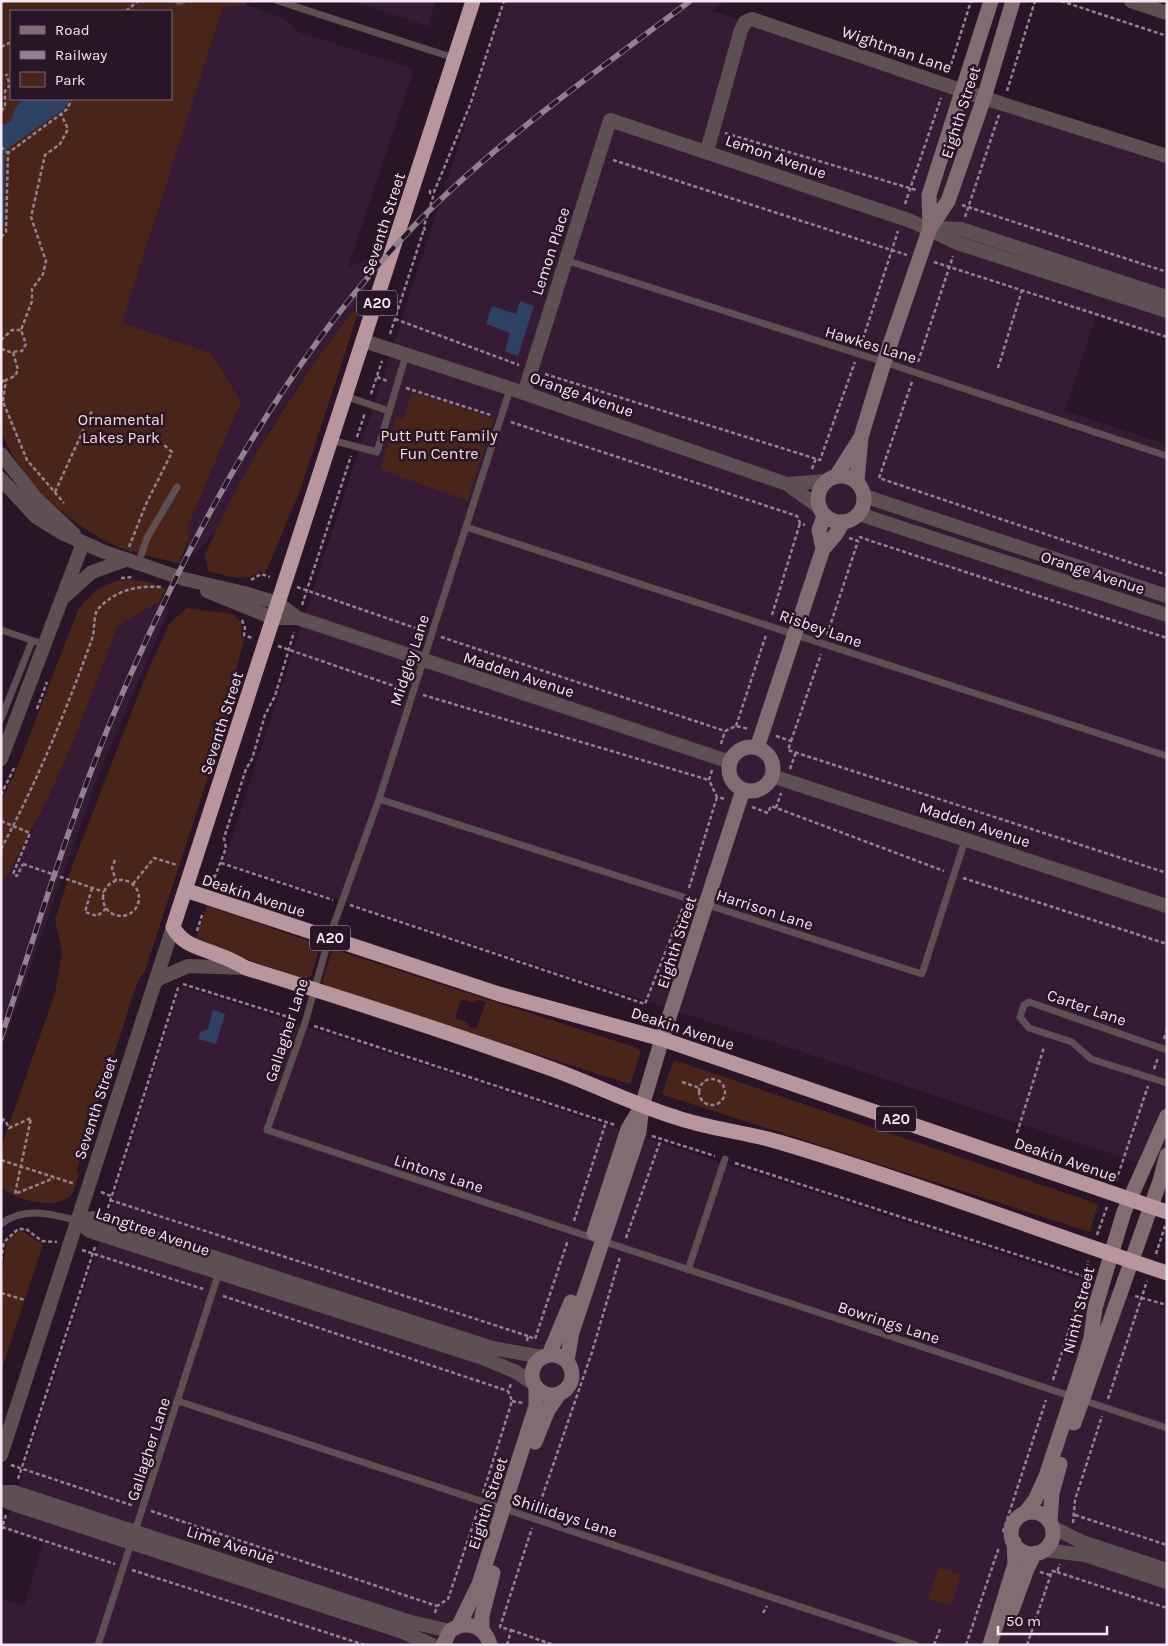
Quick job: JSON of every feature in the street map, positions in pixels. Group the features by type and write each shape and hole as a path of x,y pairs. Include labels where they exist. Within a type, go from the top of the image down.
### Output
{"highway":[{"name":"Seventh Street","path":"173,928 473,1"},
{"name":"Deakin Avenue","path":"184,890 499,994 662,1039 1167,1212"},
{"path":"173,928 186,943 218,954 246,968 554,1070 642,1106 710,1128 776,1141 1036,1226 1130,1262 1167,1273"}],"street":[{"name":"Eighth Street","path":"930,228 929,195 990,1"},
{"name":"Eighth Street","path":"857,482 861,437 884,362 930,228 948,201 984,98 1013,1"},
{"path":"1131,1 1167,13"},
{"name":"Wightman Lane","path":"707,151 711,129 740,30 745,22 752,19 984,98 1167,156"},
{"name":"Lemon Avenue","path":"610,120 707,151 930,228 1167,297"},
{"name":"Lemon Place","path":"524,393 610,120"},
{"name":"Lemon Avenue","path":"959,236 1167,311"},
{"name":"Orange Avenue","path":"364,341 524,393 787,484 821,517"},
{"name":"Eighth Street","path":"831,478 861,437"},
{"path":"1,454 36,498 83,543"},
{"path":"757,748 823,549 840,528 859,514 864,502 864,496 857,482 851,478 831,478 818,493 823,549"},
{"name":"Orange Avenue","path":"787,484 831,478"},
{"path":"1,479 41,521 83,543 184,580 244,593 278,603"},
{"name":"Orange Avenue","path":"864,496 1167,596"},
{"path":"908,529 913,513"},
{"name":"Orange Avenue","path":"859,514 1167,615"},
{"path":"821,517 830,520 840,528"},
{"path":"1,759 46,645 83,543"},
{"path":"1009,562 1015,546"},
{"path":"62,599 92,572 136,563"},
{"name":"Madden Avenue","path":"184,580 239,606 273,618 298,618"},
{"name":"Madden Avenue","path":"278,603 298,618 730,762"},
{"path":"744,748 757,748 763,751 772,762 772,776 764,787 741,796 729,769 730,762 733,756 744,748"},
{"name":"Madden Avenue","path":"772,776 1167,906"},
{"name":"Eighth Street","path":"546,1356 566,1317 597,1239 634,1131 741,796"},
{"name":"Seventh Street","path":"5,1460 78,1221 173,928"},
{"path":"156,980 188,966 246,968"},
{"name":"Ninth Street","path":"1051,1524 1054,1484 1077,1398 1101,1286 1129,1198 1167,1116"},
{"name":"Ninth Street","path":"1025,1513 1035,1500 1046,1476 1077,1398 1151,1206 1167,1155"},
{"name":"Langtree Avenue","path":"78,1221 93,1218 102,1227 483,1358 516,1372 535,1386"},
{"name":"Eighth Street","path":"567,1361 569,1343 597,1239"},
{"name":"Langtree Avenue","path":"221,1267 492,1348 522,1355 546,1356"},
{"path":"546,1356 562,1357 567,1361 572,1371 571,1383 559,1394 546,1394 535,1386 532,1372 538,1360 546,1356"},
{"name":"Eighth Street","path":"488,1641 482,1616 536,1406 535,1386"},
{"name":"Eighth Street","path":"443,1645 455,1628 479,1584 542,1423 559,1394"},
{"name":"Lime Avenue","path":"8,1492 403,1632 432,1645"},
{"name":"Lime Avenue","path":"1,1498 408,1622 431,1627 455,1628"},
{"path":"990,1645 1014,1564 1005,1540 1013,1525 1025,1513 1039,1513 1051,1524 1082,1542 1167,1570"},
{"path":"1001,1645 1027,1569 1039,1552 1052,1540 1051,1524"},
{"path":"1005,1540 1023,1551 1085,1555 1167,1582"},
{"path":"455,1628 472,1625 488,1641"}],"lane":[{"path":"278,1 454,58"},
{"name":"Hawkes Lane","path":"566,260 884,362 1167,456"},
{"path":"330,440 377,452 406,355"},
{"name":"Midgley Lane","path":"329,938 379,799 510,389"},
{"path":"345,396 389,411"},
{"path":"136,563 147,538 177,487"},
{"name":"Risbey Lane","path":"466,527 1167,756"},
{"path":"1,630 32,642 46,645"},
{"path":"1,719 32,642"},
{"name":"Harrison Lane","path":"379,799 922,974 965,840"},
{"name":"Gallagher Lane","path":"267,1130 305,1023 329,938"},
{"name":"Carter Lane","path":"1164,1049 1028,1002 1022,1009 1020,1017 1029,1028 1072,1042 1091,1059 1167,1083"},
{"name":"Lintons Lane","path":"267,1130 597,1239"},
{"path":"688,1270 725,1159"},
{"path":"1,1224 21,1214 49,1213 78,1221"},
{"name":"Bowrings Lane","path":"597,1239 1167,1428"},
{"name":"Gallagher Lane","path":"98,1645 221,1267"},
{"name":"Shillidays Lane","path":"178,1401 916,1645"}],"path":[{"path":"307,591 423,232 426,232 424,226 433,197 430,191 434,192 463,122 504,1"},
{"path":"949,268 1035,1"},
{"path":"1061,1 1167,36"},
{"path":"1,111 5,107 5,91 10,85 6,74"},
{"path":"8,153 67,109 72,100"},
{"path":"1,349 13,352 22,351 26,344 21,330 32,301 32,289 43,274 46,261 31,217 45,155 60,144 68,129 61,114"},
{"path":"711,129 929,195"},
{"path":"1,147 8,153"},
{"path":"1,237 6,232 8,153"},
{"path":"611,168 614,159 891,250 1167,337"},
{"path":"395,319 531,370 820,460 858,355 910,188"},
{"path":"948,201 1167,272"},
{"path":"998,368 1022,290"},
{"path":"1,340 12,330 21,330"},
{"path":"1,382 15,376 18,370 13,352"},
{"path":"377,378 797,516 800,523 821,517"},
{"path":"3,401 6,380"},
{"path":"1,397 27,460 56,492 67,508"},
{"path":"56,492 92,411"},
{"path":"113,579 136,563 128,548 146,504 172,452 163,444"},
{"path":"884,480 1167,575"},
{"path":"840,528 858,541 860,537 865,538 1167,638"},
{"path":"245,580 261,574 432,634 725,731 736,726 763,732 791,741 788,750 1167,873"},
{"path":"1,849 53,741 92,637 97,610 113,596 127,590 148,586 165,587 148,580"},
{"path":"240,617 245,628 244,635 413,692 709,780 717,797 741,796 768,813 770,806 953,874 1167,944"},
{"path":"216,877 226,848 224,838 246,769 252,759 290,650 298,618"},
{"path":"34,716 50,673"},
{"path":"1,795 18,758"},
{"path":"1,821 30,833 13,874 17,876 23,864 104,892"},
{"path":"133,884 154,858 191,870"},
{"path":"115,860 112,868 116,881"},
{"path":"220,863 645,1004"},
{"path":"116,881 128,881 133,884 138,894 133,911 122,915 111,913 103,898 104,892 111,883 116,881"},
{"path":"92,888 85,912 97,916 107,908"},
{"path":"8,1492 21,1469 102,1227 179,983 1086,1277 1101,1286"},
{"path":"966,1645 1005,1540 1086,1277 1087,1263 1151,1077 1164,1049 1167,1030"},
{"path":"1017,1133 1044,1046"},
{"path":"716,1079 724,1088 724,1096 719,1103 710,1105 700,1097 700,1088 708,1080 716,1079"},
{"path":"682,1082 700,1088"},
{"path":"2,1119 9,1128 31,1118 15,1194 54,1178"},
{"path":"1,1124 2,1119"},
{"path":"97,1190 111,1198 535,1339 606,1122"},
{"path":"554,1645 500,1627 592,1352 622,1248 661,1139"},
{"path":"1,1160 76,1184"},
{"path":"1,1260 4,1242 18,1229 26,1229 42,1241 58,1242"},
{"path":"82,1250 508,1391"},
{"path":"1,1293 25,1300"},
{"path":"522,1355 528,1336"},
{"path":"431,1627 437,1606 448,1599 481,1502 512,1401 508,1391 516,1372"},
{"path":"5,1460 21,1469 437,1606"},
{"path":"1075,1515 1167,1545"},
{"path":"2,1527 365,1645"},
{"path":"1027,1645 1052,1571"},
{"path":"1057,1572 1167,1608"},
{"path":"934,1645 940,1629"},
{"path":"507,1645 511,1630"}],"shaded area":[{"path":"352,1 436,1 428,26"},
{"path":"506,1 725,1 712,11 1167,154 1167,339 1096,316 1065,411 1167,445 1167,1172 224,862"},
{"path":"246,5 283,18 298,32 414,69 348,267 377,255 359,310 353,311 292,394 268,433 218,527 196,554 186,549 189,538 188,526 241,400 211,353 122,323 223,6"},
{"path":"159,602 170,607 98,776 1,1051 1,884 28,841 85,712 118,624"},
{"path":"184,987 1167,1308 1167,1645 1,1645 1,1599 24,1606 43,1543 4,1530 115,1196 180,989"}],"green space":[{"name":"Ornamental Lakes Park","path":"1,1 246,1 246,5 223,7 122,323 211,353 241,401 188,526 189,538 179,563 145,555 112,544 78,524 61,511 32,482 9,449 1,431"},
{"path":"359,310 300,491 267,569 264,574 261,571 255,575 242,578 208,571 205,554 236,490 272,428 311,368 353,311"},
{"name":"Putt Putt Family Fun Centre","path":"412,392 494,418 467,501 380,469 396,417 403,420"},
{"path":"126,579 148,582 166,589 159,602 118,625 52,790 1,884 1,802 19,763 78,610 99,589"},
{"path":"187,608 232,614 242,623 241,634 244,639 235,674 233,700 145,971 138,980 77,1170 79,1174 73,1193 66,1199 58,1202 48,1203 27,1200 17,1197 1,1187 1,1148 55,993 62,952 55,920 74,861 144,680 169,624"},
{"path":"207,906 318,944 320,947 311,976 306,979 195,942"},
{"path":"333,949 637,1048 641,1051 629,1084 326,986 322,981","holes":["461,999 473,1003 479,1000 486,1002 476,1029 469,1027 467,1022 455,1018"]},
{"path":"674,1060 1098,1204 1090,1232 664,1095 662,1093"},
{"path":"21,1230 43,1245 1,1371 1,1305 5,1253 9,1238"},
{"path":"939,1567 961,1575 951,1606 928,1599"}],"water":[{"path":"22,100 69,100 64,109 7,149 5,155 4,228 1,231 1,122 4,125 11,121 15,108"},
{"path":"520,301 534,306 518,356 505,351 510,333 486,324 492,306 516,314"},
{"path":"213,1010 225,1014 216,1044 198,1039 200,1032 208,1029"}],"railway":[{"path":"1,1038 71,825 120,699 178,573 245,450 283,391 323,334 366,280 412,228 444,196 547,109 690,1"}]}
